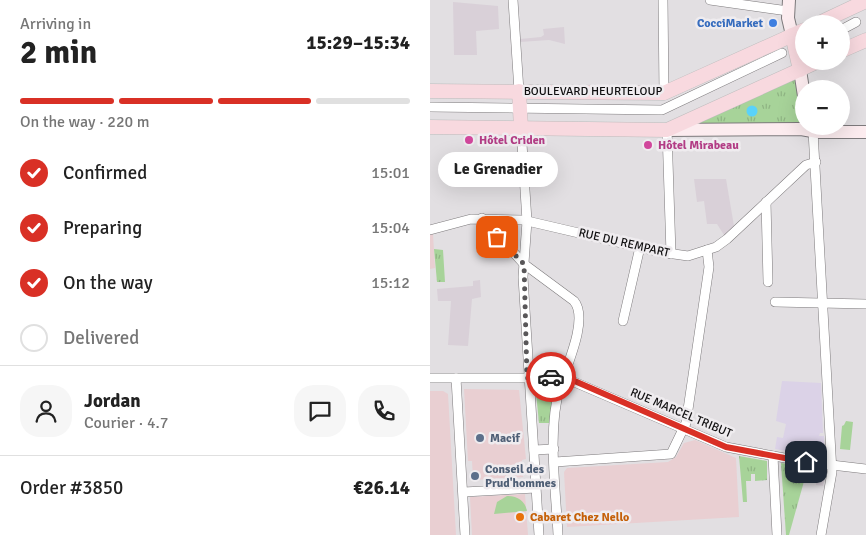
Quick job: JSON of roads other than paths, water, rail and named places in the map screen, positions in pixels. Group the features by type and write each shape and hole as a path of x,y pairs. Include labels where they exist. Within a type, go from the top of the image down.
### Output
{"main road":[{"path":"838,15 865,3"},
{"name":"BOULEVARD HEURTELOUP","path":"430,91 664,93 795,33"},
{"path":"850,47 866,40"},
{"path":"430,127 666,130 800,70"},
{"path":"519,91 521,128"}],"street":[{"path":"513,0 519,91"},
{"path":"663,0 664,93"},
{"path":"710,0 789,6 795,23"},
{"path":"850,25 856,22"},
{"name":"BOULEVARD HEURTELOUP","path":"430,107 662,110 782,53"},
{"path":"800,70 802,80"},
{"path":"521,128 527,221 524,264 527,378 539,535"},
{"path":"671,254 666,130 795,129"},
{"path":"850,131 866,132"},
{"path":"812,135 816,162 831,466 821,535"},
{"name":"RUE DU REMPART","path":"430,230 482,218 527,221 671,254 688,256 707,250 727,239 806,165 816,162"},
{"path":"766,202 768,282"},
{"path":"482,218 524,264 574,300 578,308 578,325 565,378 560,386 553,422 558,535"},
{"path":"623,321 640,247"},
{"path":"555,462 668,456 671,454 684,429 709,267 707,250"},
{"path":"775,302 866,304"},
{"name":"RUE MARCEL TRIBUT","path":"430,378 565,378 726,447 831,466 866,469"},
{"path":"456,378 465,535"},
{"path":"534,450 554,449"},
{"path":"773,456 777,535"},
{"path":"464,492 536,488"}],"water":[{"path":"752,105 758,111 752,117 746,111"}],"place":[{"name":"CocciMarket","path":"773,23"},
{"name":"Hôtel Criden","path":"469,140"},
{"name":"Hôtel Mirabeau","path":"648,145"},
{"name":"Le Grenadier","path":"497,237"},
{"name":"Macif","path":"480,438"},
{"name":"Conseil des Prud'hommes","path":"475,476"},
{"name":"Cabaret Chez Nello","path":"520,517"}]}
